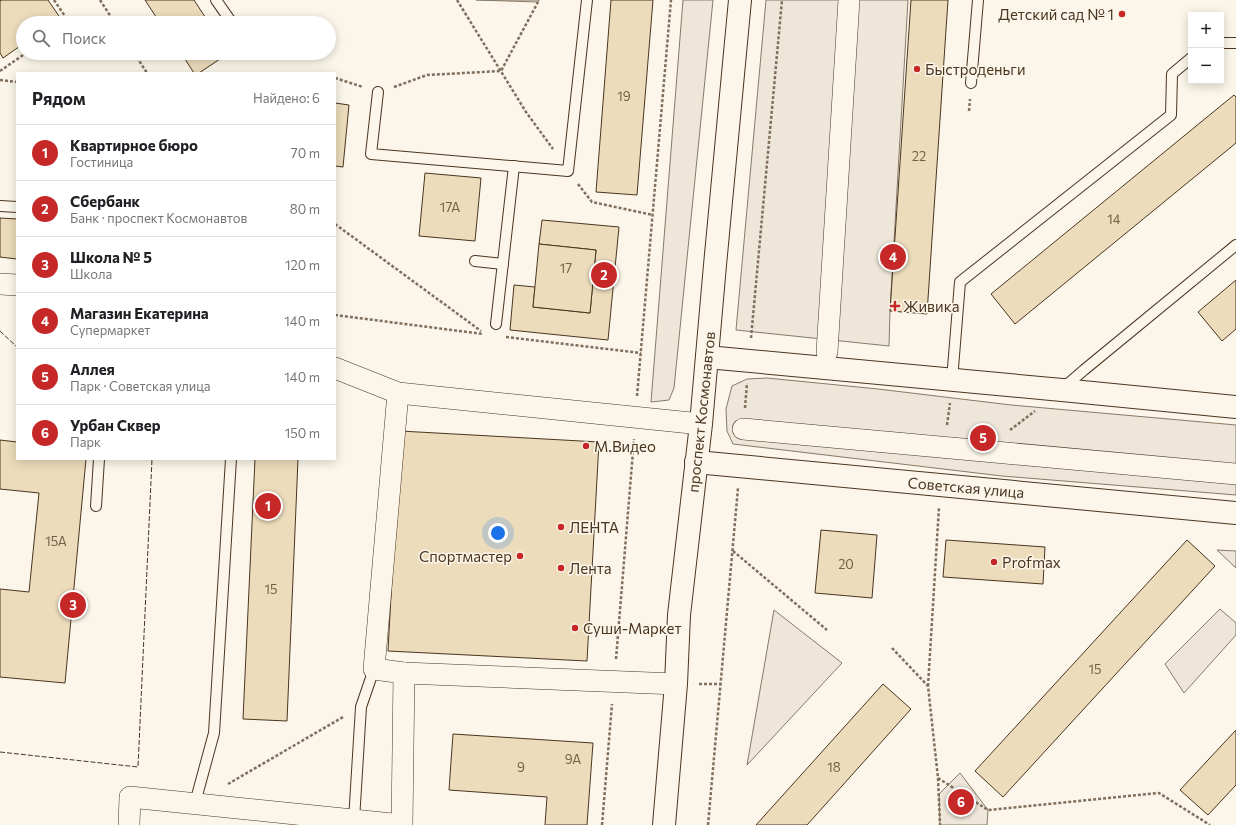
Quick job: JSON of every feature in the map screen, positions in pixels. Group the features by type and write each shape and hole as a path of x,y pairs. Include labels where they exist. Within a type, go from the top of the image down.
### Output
{"street":[{"name":"проспект Космонавтов","path":"664,825 676,684 679,615 701,424 740,0"},
{"path":"827,352 849,0"},
{"path":"0,284 16,285"},
{"path":"707,357 1236,407"},
{"path":"336,368 398,393 701,424"},
{"path":"398,393 374,669 404,673 676,684"},
{"path":"743,430 1236,474"},
{"name":"Советская улица","path":"696,462 1236,512"},
{"path":"128,825 130,797 402,824 404,673"}],"lane":[{"path":"216,0 227,16"},
{"path":"378,92 370,154 568,171 587,0"},
{"path":"971,83 978,0"},
{"path":"1224,43 1236,43"},
{"path":"952,380 960,282 1172,115 1172,74 1188,61"},
{"path":"496,324 514,166"},
{"path":"0,206 16,207"},
{"path":"1062,390 1084,370 1236,245"},
{"path":"475,261 503,264"},
{"path":"96,506 99,460"},
{"path":"195,803 214,733 232,460"},
{"path":"354,820 361,707 374,669"}],"path":[{"path":"54,0 65,16"},
{"path":"100,0 110,16"},
{"path":"458,0 526,112 592,202 653,215"},
{"path":"743,430 782,0"},
{"path":"501,71 538,2"},
{"path":"0,71 16,60"},
{"path":"139,60 146,72"},
{"path":"336,78 378,92 427,75 501,71"},
{"path":"0,80 16,82"},
{"path":"336,315 484,334"},
{"path":"708,825 733,551 739,466"},
{"path":"940,485 928,686 938,778 940,825"},
{"path":"733,551 826,630"},
{"path":"892,648 928,686"},
{"path":"195,803 361,707"},
{"path":"938,778 988,810 1159,793 1210,825"}],"shaded area":[{"path":"476,0 539,0 538,2"},
{"path":"683,0 713,0 674,388 669,400 651,402"},
{"path":"766,0 908,0 889,346 736,330"},
{"path":"767,378 878,389 1011,405 1236,425 1236,495 1002,476 733,444 727,431 726,409 732,386 747,379"},
{"path":"1217,550 1236,551 1236,568"},
{"path":"1220,609 1236,623 1236,635 1184,693 1165,664"},
{"path":"774,610 842,663 747,765"},
{"path":"960,773 988,810 987,825 940,825 939,794"}],"building":[{"path":"48,0 59,16 16,16 16,49 3,58 0,53 0,1"},
{"path":"145,0 194,0 204,16 155,16"},
{"path":"611,0 653,0 637,195 596,192"},
{"path":"911,0 948,0 927,314 890,311"},
{"path":"186,60 218,60 200,72 193,72"},
{"path":"1234,95 1236,97 1236,143 1015,324 991,294"},
{"path":"336,103 349,105 343,167 336,166"},
{"path":"425,173 481,178 475,241 419,236"},
{"path":"0,218 16,219 16,259 0,257"},
{"path":"542,220 619,227 608,340 510,330 514,285 535,287 533,307 590,313 596,250 539,244"},
{"path":"539,244 596,250 590,313 533,307"},
{"path":"1236,280 1236,329 1222,341 1198,312"},
{"path":"400,431 599,442 587,661 388,651"},
{"path":"0,440 16,442 16,460 86,460 65,683 0,677 0,589 29,592 39,493 0,489"},
{"path":"255,460 298,460 287,721 243,719"},
{"path":"821,530 877,535 872,598 815,593"},
{"name":"Profmax","path":"946,540 1045,547 1043,584 943,577"},
{"path":"1187,540 1215,566 1003,797 975,771"},
{"path":"883,684 911,709 807,825 756,825"},
{"path":"1236,730 1236,785 1208,815 1180,790"},
{"path":"453,734 593,743 587,825 545,825 547,797 449,790"}],"fence":[{"path":"0,331 16,346"},
{"path":"0,752 138,767 152,460"}],"place":[{"name":"Детский сад № 1","path":"1122,14"},
{"name":"Быстроденьги","path":"917,69"},
{"name":"Магазин Екатерина","path":"893,257"},
{"name":"Сбербанк","path":"604,275"},
{"name":"Живика","path":"895,306"},
{"name":"Аллея","path":"983,438"},
{"name":"М.Видео","path":"586,446"},
{"name":"Квартирное бюро","path":"268,506"},
{"name":"ЛЕНТА","path":"561,527"},
{"name":"Спортмастер","path":"520,556"},
{"name":"Profmax","path":"994,562"},
{"name":"Лента","path":"561,568"},
{"name":"Школа № 5","path":"73,605"},
{"name":"Суши-Маркет","path":"575,628"},
{"name":"Урбан Сквер","path":"961,802"}]}
